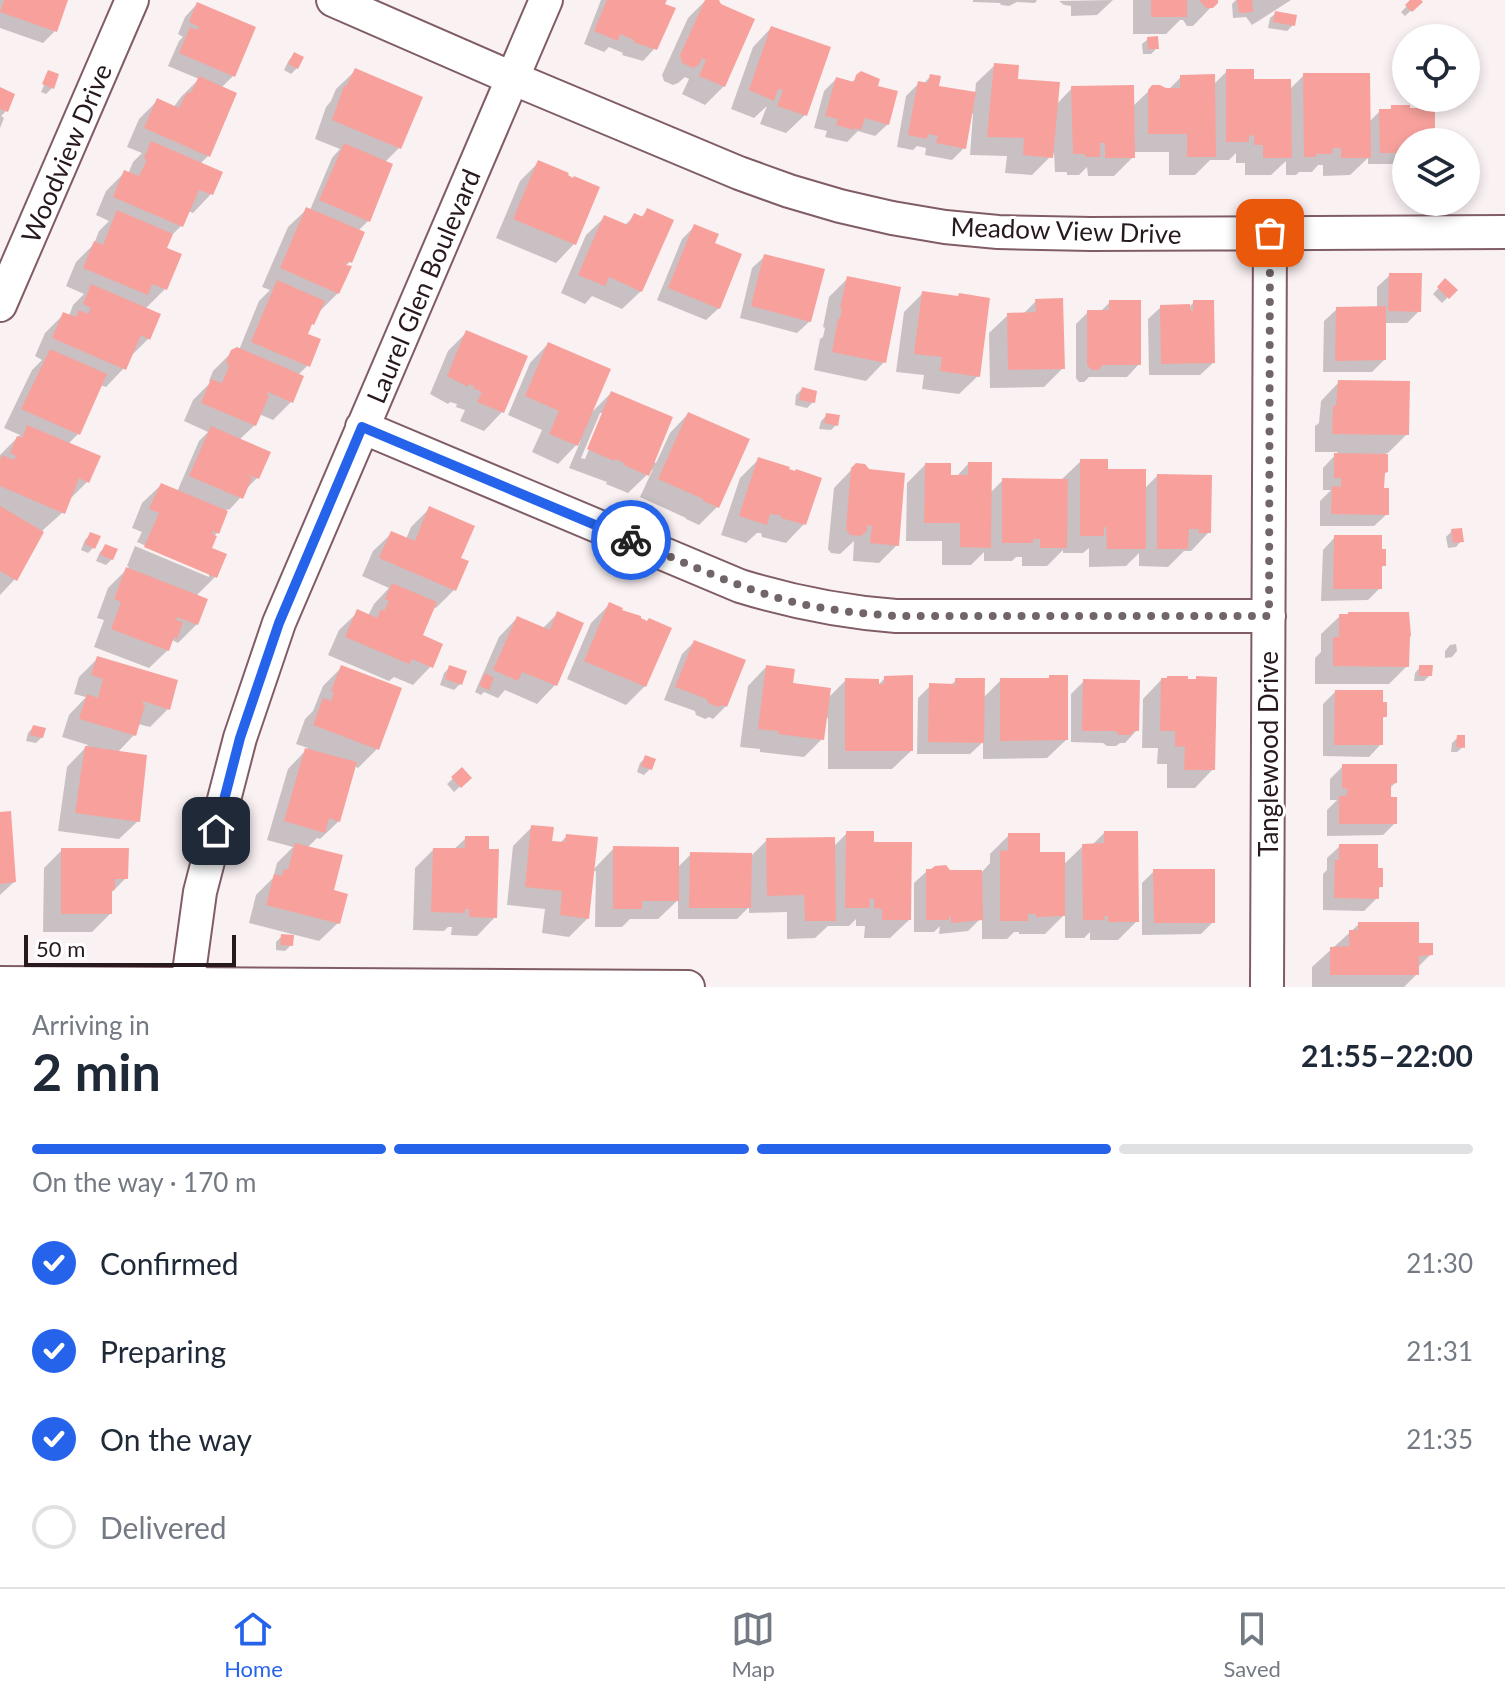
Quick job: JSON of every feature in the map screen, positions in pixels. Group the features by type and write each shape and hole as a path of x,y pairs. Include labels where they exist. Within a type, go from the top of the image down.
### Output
{"street":[{"name":"Woodview Drive","path":"0,305 132,0"},
{"name":"Meadow View Drive","path":"333,0 725,167 789,191 892,218 998,232 1505,232"},
{"name":"Laurel Glen Boulevard","path":"187,985 200,892 240,738 279,623 546,0"},
{"name":"Tanglewood Drive","path":"1267,987 1270,233"},
{"path":"362,427 740,586 817,607 896,616 1269,616"},
{"path":"0,983 688,987"}],"building":[{"path":"4,0 68,0 57,32 0,12"},
{"path":"607,0 667,0 665,4 676,8 657,50 620,34 618,41 594,31"},
{"path":"705,0 719,0 721,4 755,19 725,87 699,76 706,60 702,58 699,65 693,68 682,63 680,55"},
{"path":"1151,0 1187,0 1187,17 1151,17"},
{"path":"1199,0 1218,0 1218,3 1213,8 1206,8"},
{"path":"1237,0 1252,0 1253,12 1239,13"},
{"path":"1410,0 1423,2 1412,12 1405,5"},
{"path":"197,2 256,27 235,77 179,53 190,27 197,30 199,27 189,22"},
{"path":"1275,11 1297,15 1295,26 1273,22"},
{"path":"771,26 831,47 807,116 777,106 783,90 778,89 774,101 749,90"},
{"path":"1158,36 1159,49 1148,49 1147,37"},
{"path":"294,52 304,57 298,69 288,64"},
{"path":"994,63 1019,65 1018,79 1060,82 1053,158 1023,155 1024,138 987,137"},
{"path":"355,68 423,97 401,149 332,120 344,86"},
{"path":"1226,69 1254,69 1254,79 1291,79 1292,158 1263,158 1263,145 1254,145 1254,135 1249,136 1249,142 1226,142"},
{"path":"48,70 59,74 54,89 42,84"},
{"path":"861,71 880,79 878,86 898,91 889,125 865,118 861,130 854,130 836,125 838,119 825,116 836,77 854,82"},
{"path":"1303,73 1370,73 1371,158 1341,158 1341,148 1333,148 1332,154 1304,157"},
{"path":"930,74 941,76 939,86 976,92 966,149 936,143 938,136 928,134 927,139 908,135 918,81 928,83"},
{"path":"1215,74 1216,157 1187,157 1187,134 1148,134 1148,90 1152,85 1180,88 1180,75"},
{"path":"199,76 237,93 210,157 144,128 157,98 179,108"},
{"path":"1134,85 1135,158 1105,158 1105,143 1100,143 1100,157 1073,154 1071,86"},
{"path":"0,87 15,94 8,112 0,109"},
{"path":"1392,105 1392,112 1435,112 1435,128 1392,128 1392,153 1380,153 1379,109 1391,109"},
{"path":"151,141 223,172 213,195 199,190 183,227 113,197 124,170 139,176"},
{"path":"344,143 393,164 370,222 319,200"},
{"path":"538,160 569,173 573,178 600,187 576,245 513,219"},
{"path":"306,207 365,232 352,263 348,261 346,265 352,266 339,294 280,268"},
{"path":"647,208 674,220 642,292 609,277 605,286 578,275 604,215 628,225 634,213 643,217"},
{"path":"117,210 173,234 167,248 182,254 167,290 152,284 148,295 83,268 94,241 103,245"},
{"path":"694,224 719,234 715,243 742,254 720,309 668,288"},
{"path":"764,254 825,269 811,322 751,306"},
{"path":"1389,273 1422,273 1421,312 1388,311"},
{"path":"847,276 901,287 886,363 832,352"},
{"path":"1445,278 1458,290 1449,299 1437,287"},
{"path":"277,280 325,301 308,334 321,339 310,367 251,342"},
{"path":"91,284 161,314 150,340 141,335 126,370 52,338 63,312 76,317 79,310 88,314 91,308 83,304"},
{"path":"922,291 990,298 980,377 940,371 942,357 914,354"},
{"path":"1063,298 1065,369 1008,370 1007,313 1036,312 1035,299"},
{"path":"1109,300 1141,300 1141,365 1103,365 1098,370 1092,370 1087,365 1087,310 1109,310"},
{"path":"1193,300 1214,300 1215,363 1161,364 1160,305 1190,304 1193,311"},
{"path":"1386,306 1386,360 1335,361 1336,307"},
{"path":"466,330 528,356 504,413 477,402 482,392 474,386 469,384 468,387 447,376"},
{"path":"548,342 611,369 578,446 549,434 559,411 525,396"},
{"path":"237,347 304,376 293,403 268,392 256,426 201,403 211,379 222,383 231,350"},
{"path":"50,349 107,374 80,435 21,409"},
{"path":"1338,380 1410,381 1409,435 1332,434"},
{"path":"802,387 817,391 815,403 799,400"},
{"path":"611,391 673,417 649,476 587,449"},
{"path":"688,412 750,439 719,508 658,479"},
{"path":"826,413 840,415 838,426 824,423"},
{"path":"27,425 101,456 89,483 79,478 65,514 0,486 2,455 14,460 16,456 10,453 17,436 22,438"},
{"path":"211,426 271,452 259,479 247,474 252,478 243,499 189,476"},
{"path":"1334,453 1388,454 1384,488 1389,488 1389,515 1331,514 1332,486 1341,487 1341,478 1334,478"},
{"path":"758,457 822,478 806,525 779,515 770,514 767,525 739,516"},
{"path":"1080,459 1108,459 1108,469 1146,469 1146,549 1107,549 1106,527 1104,536 1080,536"},
{"path":"968,462 992,462 991,548 960,547 960,521 924,523 925,463 951,463 951,475 968,475"},
{"path":"856,463 865,464 869,469 905,473 899,546 870,543 872,526 867,525 867,531 861,536 850,535 846,529 851,468"},
{"path":"1157,474 1212,475 1211,533 1189,529 1188,549 1157,549"},
{"path":"1002,478 1068,479 1067,548 1040,548 1040,539 1033,539 1033,543 1002,543"},
{"path":"161,483 228,511 219,534 213,531 212,534 217,536 212,548 227,554 217,578 144,547 159,513 149,509"},
{"path":"0,506 44,532 17,581 0,571"},
{"path":"429,506 475,526 461,558 469,561 456,591 379,558 391,531 415,541"},
{"path":"1462,528 1464,542 1453,543 1451,529"},
{"path":"90,532 101,536 95,549 85,544"},
{"path":"1334,535 1382,535 1386,566 1382,566 1382,589 1333,589"},
{"path":"105,544 118,549 113,560 100,555"},
{"path":"126,567 208,599 198,625 177,617 176,620 183,622 169,651 111,629 121,602 114,599"},
{"path":"392,583 437,602 423,635 443,644 433,668 412,659 409,664 345,637 357,609 377,618 381,609 384,611"},
{"path":"609,602 647,621 649,618 672,628 646,687 584,661"},
{"path":"557,611 584,623 557,686 522,672 518,681 493,670 517,616 550,630"},
{"path":"1409,612 1409,667 1333,666 1333,637 1339,637 1339,614"},
{"path":"694,640 746,660 727,707 718,707 708,703 707,699 675,687"},
{"path":"97,656 178,680 170,710 143,701 145,705 136,736 79,719 87,694 98,698 103,679 91,675"},
{"path":"341,665 402,688 379,750 313,725 323,698 331,701 334,692 331,691"},
{"path":"449,665 467,671 462,685 445,679"},
{"path":"766,665 795,669 793,683 831,688 824,740 758,729"},
{"path":"1419,665 1433,665 1432,676 1419,676"},
{"path":"485,673 494,678 489,690 479,686"},
{"path":"913,675 913,751 845,751 845,678 879,679 879,684 884,684 884,676"},
{"path":"1049,675 1068,675 1068,740 1000,741 1000,678 1049,678"},
{"path":"1188,676 1188,679 1196,679 1196,676 1217,677 1215,770 1184,770 1185,746 1175,747 1175,731 1160,731 1161,678"},
{"path":"955,678 985,678 984,743 928,742 929,683 954,684 955,692"},
{"path":"1083,679 1140,680 1139,731 1119,735 1116,731 1082,731"},
{"path":"1335,690 1383,690 1387,717 1383,717 1383,745 1334,745"},
{"path":"33,725 46,728 43,738 30,735"},
{"path":"1457,735 1465,735 1465,748 1456,747"},
{"path":"85,746 147,755 140,822 75,813"},
{"path":"305,748 357,762 340,822 329,818 325,833 284,821"},
{"path":"645,755 656,759 652,770 641,766"},
{"path":"1342,764 1397,764 1397,783 1391,784 1391,797 1397,797 1397,824 1339,824 1339,796 1346,796 1348,789 1342,788"},
{"path":"462,767 472,778 461,788 451,777"},
{"path":"11,811 16,882 0,884 0,812"},
{"path":"531,825 554,827 552,841 565,842 566,834 598,837 589,919 560,915 562,891 525,887"},
{"path":"846,831 874,831 874,842 912,842 911,920 882,920 882,909 874,908 874,899 870,898 869,908 845,908"},
{"path":"1104,831 1138,831 1139,922 1108,922 1108,916 1104,916 1105,920 1083,920 1082,844 1104,843"},
{"path":"1008,833 1040,833 1040,852 1065,852 1065,916 1036,917 1036,914 1028,914 1028,921 1000,921 1000,851 1008,850"},
{"path":"465,836 489,836 489,849 499,849 497,918 469,917 469,909 465,909 465,913 431,912 433,848 465,848"},
{"path":"835,837 836,921 805,921 804,895 767,896 766,838"},
{"path":"295,843 343,855 334,890 348,894 340,924 266,905 274,874 282,876 284,869 288,870"},
{"path":"1339,844 1378,844 1378,868 1383,868 1383,887 1379,887 1379,899 1334,898 1335,860 1339,860"},
{"path":"613,846 679,847 679,901 642,901 642,909 613,909"},
{"path":"61,848 129,848 128,879 115,879 112,914 61,914"},
{"path":"690,852 752,853 751,908 689,908"},
{"path":"946,865 950,870 982,870 983,920 951,923 949,917 949,920 926,920 926,869"},
{"path":"1153,869 1215,869 1215,923 1154,923"},
{"path":"1358,922 1419,922 1419,943 1433,943 1433,955 1419,956 1419,975 1330,975 1330,947 1349,946 1349,930 1358,930"},
{"path":"281,934 294,935 293,946 280,945"}],"way so far":[{"path":"631,540 740,586 778,598 856,613 896,616 1269,616 1270,233"}],"route":[{"path":"216,831 240,738 279,623 362,427 631,540"}]}
